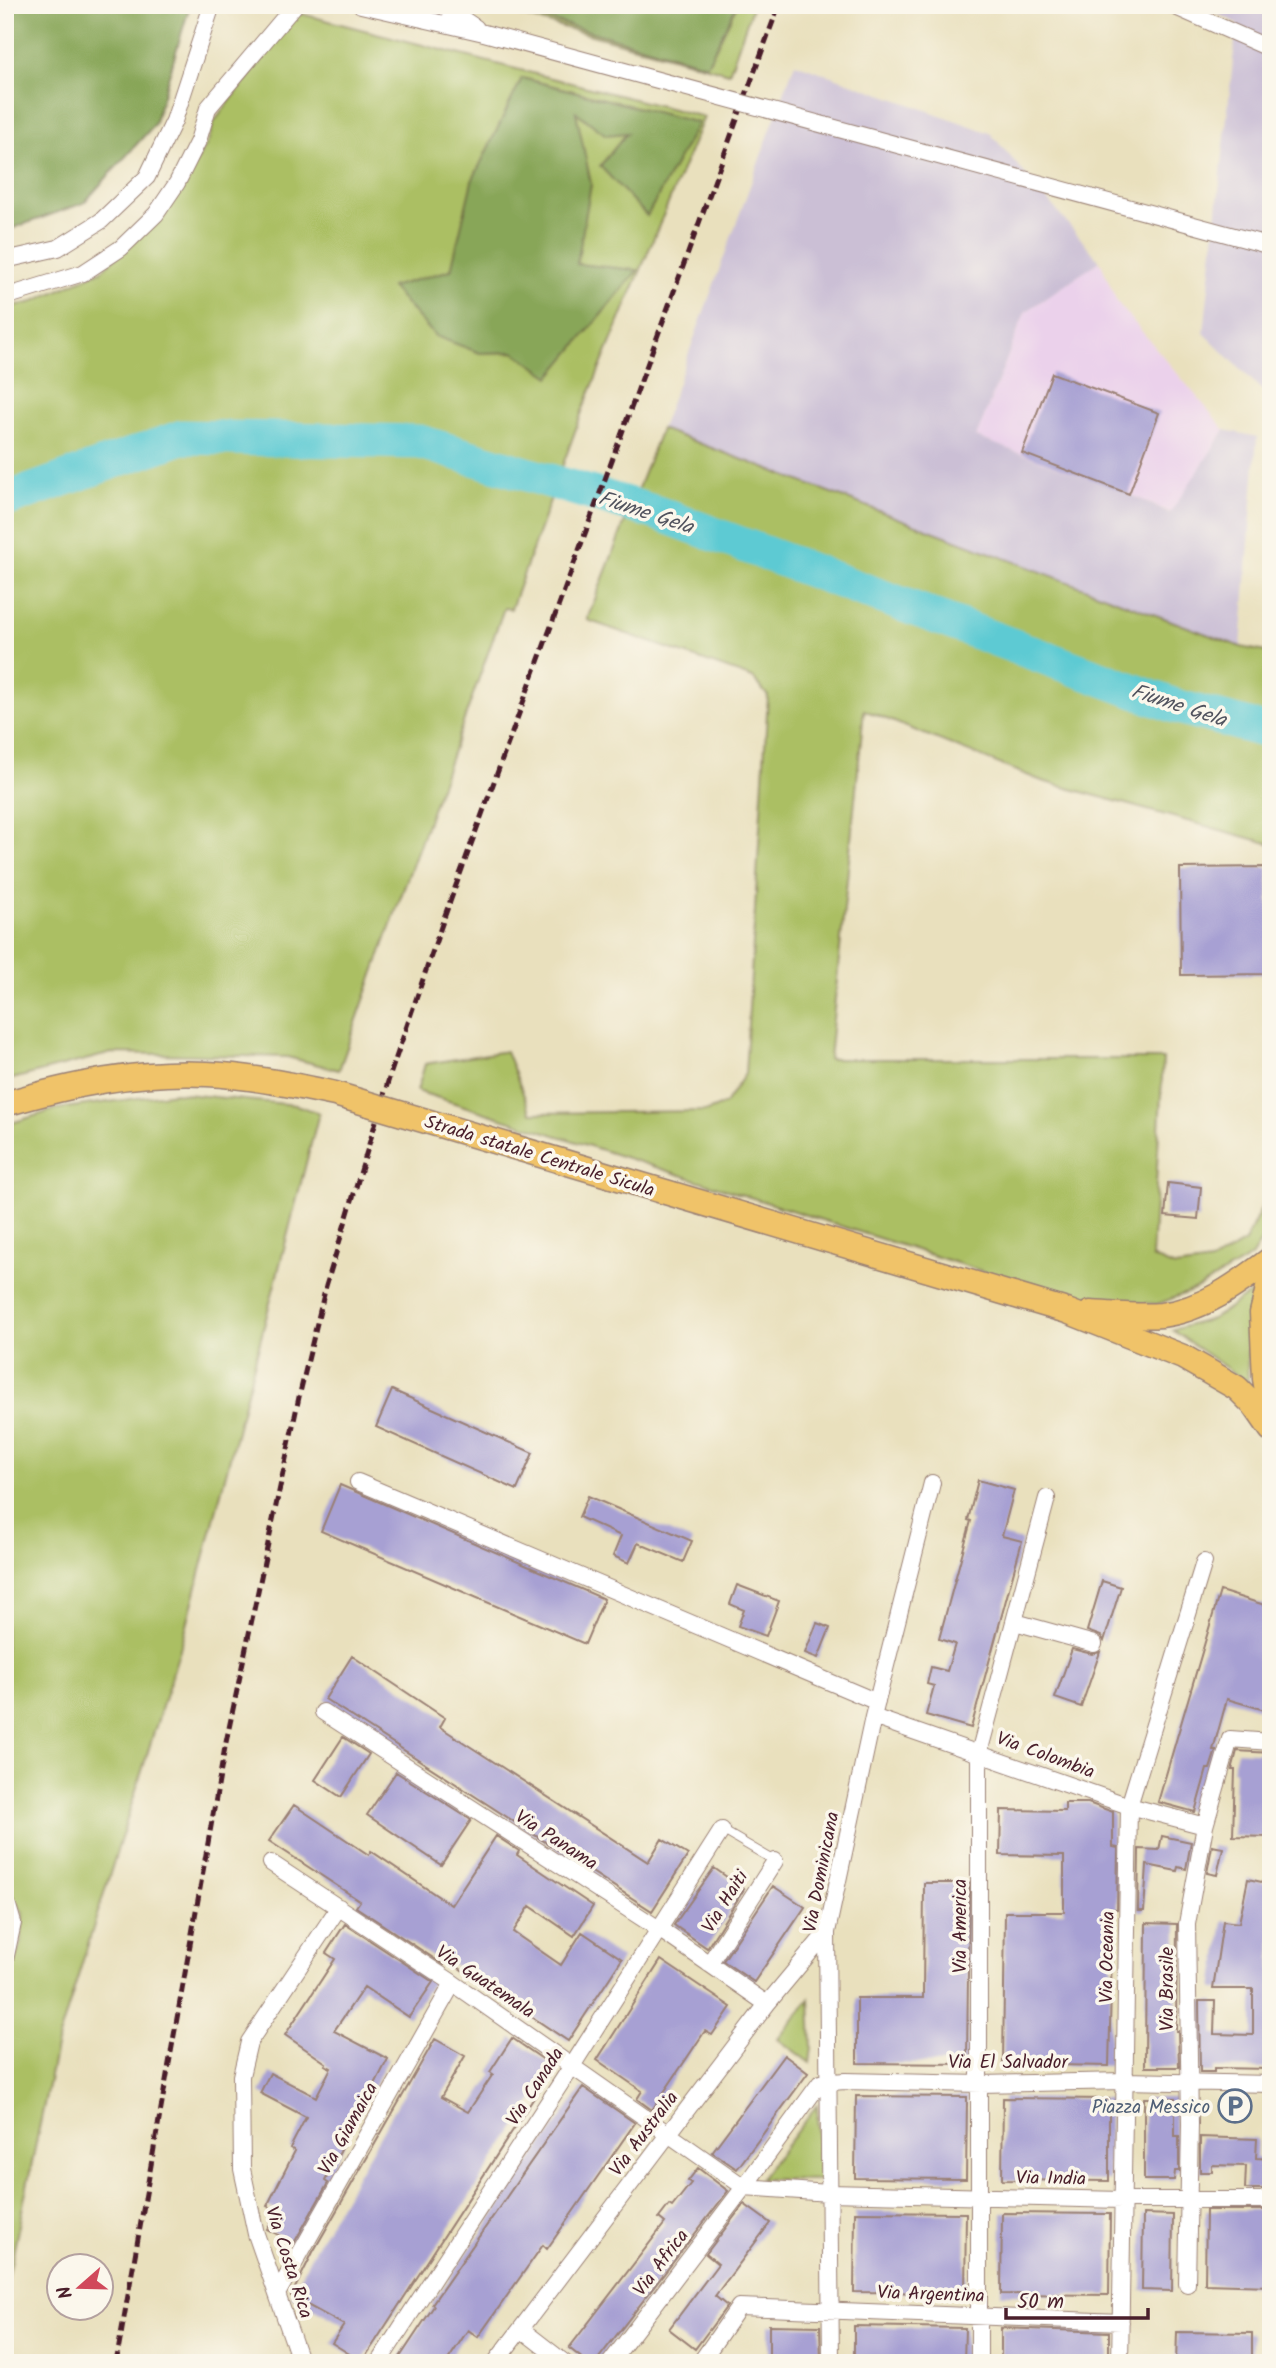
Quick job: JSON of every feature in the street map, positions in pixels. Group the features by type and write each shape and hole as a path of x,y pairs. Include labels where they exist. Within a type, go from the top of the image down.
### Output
{"main road":[{"name":"Strada statale Centrale Sicula","path":"5,1104 70,1085 133,1076 207,1074 273,1081 335,1094 1067,1311 1182,1357 1212,1372 1237,1388 1255,1406 1271,1429"},
{"name":"Strada statale Centrale Sicula","path":"1067,1311 1149,1315 1187,1309 1224,1293 1271,1259"},
{"path":"1271,1276 1262,1313 1265,1379 1271,1413"}],"street":[{"path":"5,260 58,248 101,221 147,177 174,121 212,5"},
{"path":"5,297 83,273 121,248 156,214 183,173 198,141 208,108 295,5"},
{"path":"361,5 484,33 1271,246"},
{"path":"442,5 484,33"},
{"path":"1171,5 1271,49"},
{"name":"Via Colombia","path":"358,1482 875,1710 979,1753 1129,1806 1205,1826"},
{"name":"Via Dominicana","path":"831,2363 827,1932 875,1710 932,1483"},
{"name":"Via America","path":"979,2363 979,1753 1047,1498"},
{"name":"Via Oceania","path":"1120,2363 1129,1806 1204,1562"},
{"path":"1015,1622 1094,1644"},
{"name":"Via Panama","path":"323,1712 659,1929 767,2004"},
{"name":"Via Brasile","path":"1187,2284 1187,1924 1205,1826 1230,1739 1271,1742"},
{"name":"Via Canada","path":"378,2363 722,1830"},
{"name":"Via Haiti","path":"709,1964 775,1861"},
{"name":"Via Guatemala","path":"271,1863 453,1983 744,2187"},
{"path":"5,1904 13,1923 5,1960"},
{"name":"Via Costa Rica","path":"301,2363 256,2234 242,2169 241,2076 249,2042 339,1907"},
{"name":"Via Australia","path":"495,2363 767,2004 827,1932"},
{"name":"Via Giamaica","path":"277,2294 453,1983"},
{"name":"Via Africa","path":"610,2363 820,2082 828,2082"},
{"name":"Via El Salvador","path":"828,2082 1188,2083"},
{"path":"1188,2083 1271,2084"},
{"name":"Via India","path":"744,2187 829,2193 1189,2202 1271,2200"},
{"name":"Via Argentina","path":"700,2363 739,2307 1121,2322"},
{"path":"521,2329 565,2363"}],"lane":[{"path":"722,1830 775,1861"}],"shaded area":[{"path":"1198,5 1271,5 1271,392 1263,391 1204,333 1237,23"},
{"path":"795,63 990,133 1100,261 1025,312 976,437 1129,494 1170,513 1225,430 1257,437 1241,647 661,429"},
{"path":"1100,261 1117,302 1225,430 1171,513 1129,494 976,437 1025,312"}],"green space":[{"path":"5,5 190,5 154,125 84,203 5,231"},
{"path":"483,5 537,5 543,18 707,65 737,5 753,5 729,73"},
{"path":"537,5 737,5 707,65 543,18"},
{"path":"298,13 704,117 583,409 511,609 504,608 339,1070 287,1057 112,1053 5,1081 5,307 30,303 101,271 163,215 208,142 214,122","holes":["522,78 698,123 575,111 591,184 576,264 637,271 514,352 480,353 392,287 451,270"]},
{"path":"522,78 698,123 647,216 600,166 627,133 606,135 576,112 591,184 577,264 638,270 550,377 514,352 480,353 435,336 391,287 451,270 472,181"},
{"path":"661,429 1241,647 1271,653 1271,844 1042,781 864,710 829,1059 1163,1059 1152,1257 1175,1267 1211,1262 1245,1242 1271,1188 1271,1226 1251,1257 1194,1290 1158,1304 1097,1300 988,1273 417,1091 425,1064 506,1051 531,1113 708,1111 725,1104 745,1074 768,696 753,678 587,620"},
{"path":"175,1093 296,1105 319,1113 184,1636 56,2047 5,2292 5,1980 21,1945 23,1912 5,1891 5,1125 57,1109"},
{"path":"1257,1289 1247,1339 1248,1383 1172,1330 1212,1319"},
{"path":"810,1999 812,2047 810,2063 778,2039"},
{"path":"817,2105 819,2180 760,2179"}],"building":[{"path":"1052,373 1159,413 1129,494 1022,453"},
{"path":"1268,867 1271,974 1181,975 1180,868"},
{"path":"1168,1183 1201,1187 1198,1219 1165,1216"},
{"path":"392,1390 533,1453 517,1490 376,1427"},
{"path":"978,1480 1014,1490 1002,1536 1022,1541 971,1728 926,1715 934,1686 927,1684 931,1667 947,1671 955,1644 939,1639 971,1521 968,1520"},
{"path":"340,1485 604,1599 585,1644 321,1531"},
{"path":"588,1496 692,1541 683,1562 638,1543 629,1563 613,1556 621,1536 579,1517"},
{"path":"1102,1581 1121,1587 1104,1641 1101,1636 1087,1631"},
{"path":"737,1585 779,1601 766,1636 738,1626 744,1610 730,1604"},
{"path":"1220,1591 1271,1607 1271,1712 1227,1699 1213,1750 1216,1750 1210,1769 1207,1769 1195,1812 1158,1802"},
{"path":"817,1623 830,1628 818,1658 805,1653"},
{"path":"1072,1649 1092,1654 1100,1652 1081,1707 1055,1698"},
{"path":"352,1656 445,1718 440,1727 648,1862 662,1839 688,1855 652,1911 325,1699"},
{"path":"343,1737 369,1754 341,1797 315,1780"},
{"path":"1237,1751 1271,1753 1271,1837 1233,1836 1235,1770 1232,1770"},
{"path":"396,1772 471,1820 441,1865 367,1815"},
{"path":"1065,1803 1088,1803 1113,1812 1113,1847 1118,1848 1117,1909 1113,1909 1109,2066 1003,2064 1005,1912 1064,1912 1064,1856 1000,1855 1001,1810 1065,1811"},
{"path":"294,1805 369,1855 371,1851 451,1905 496,1836 519,1851 517,1855 593,1906 574,1936 530,1906 513,1932 561,1965 582,1932 622,1959 568,2041 447,1960 444,1965 356,1907 360,1901 269,1841"},
{"path":"1162,1836 1191,1842 1186,1869 1178,1867 1177,1871 1147,1865 1144,1911 1138,1911 1139,1849 1159,1850"},
{"path":"1212,1846 1223,1848 1217,1875 1207,1873"},
{"path":"714,1868 744,1889 707,1948 674,1925"},
{"path":"1248,1879 1271,1884 1271,2069 1214,2068 1214,2072 1200,2072 1199,2001 1215,2001 1214,2034 1253,2035 1253,1989 1213,1989 1223,1921 1239,1923"},
{"path":"924,1883 969,1883 967,2064 857,2063 857,1998 923,1998"},
{"path":"773,1886 805,1907 754,1982 723,1961"},
{"path":"1146,1923 1177,1924 1176,2031 1179,2067 1145,2067"},
{"path":"345,1924 433,1982 409,2017 364,1987 334,2031 388,2059 325,2181 328,2183 294,2243 267,2229 277,2211 267,2206 295,2151 290,2148 306,2117 260,2093 270,2073 316,2097 331,2068 285,2035 335,1959 326,1953"},
{"path":"661,1960 731,2007 712,2035 705,2031 652,2110 637,2099 642,2091 597,2060"},
{"path":"512,2038 554,2067 362,2362 332,2343 344,2325 291,2296 313,2252 435,2039 465,2056 441,2097 468,2112"},
{"path":"784,2055 808,2073 737,2169 712,2152"},
{"path":"583,2087 635,2123 547,2249 543,2245 478,2337 468,2330 446,2363 396,2363 434,2306 432,2304"},
{"path":"856,2096 967,2097 966,2179 855,2178"},
{"path":"1003,2098 1109,2099 1109,2181 1002,2180"},
{"path":"1144,2098 1175,2098 1179,2171 1175,2171 1174,2180 1144,2180"},
{"path":"1200,2137 1257,2139 1256,2158 1271,2159 1271,2189 1245,2189 1246,2166 1212,2165 1212,2172 1200,2172"},
{"path":"698,2168 728,2191 595,2363 588,2363 569,2348 665,2223 659,2218 669,2205 672,2207 691,2183 688,2181"},
{"path":"744,2204 770,2223 715,2296 727,2306 695,2349 669,2329 718,2264 706,2254"},
{"path":"1206,2210 1271,2210 1271,2286 1205,2284"},
{"path":"855,2212 966,2213 965,2293 854,2292"},
{"path":"1002,2213 1110,2214 1109,2295 1001,2294"},
{"path":"1143,2214 1173,2215 1172,2291 1142,2290"},
{"path":"769,2325 820,2326 821,2363 769,2363"},
{"path":"854,2326 965,2328 964,2363 854,2363"},
{"path":"1001,2328 1109,2332 1109,2363 1001,2363"},
{"path":"1177,2332 1252,2333 1252,2363 1176,2363"}],"waterway":[{"name":"Fiume Gela","path":"5,500 182,437 420,442 657,513 1175,706 1271,732"}],"railway":[{"path":"116,2363 225,1747 299,1397 326,1286 390,1075 444,918 779,5"}],"place":[{"name":"Piazza Messico","path":"1235,2106"}]}
